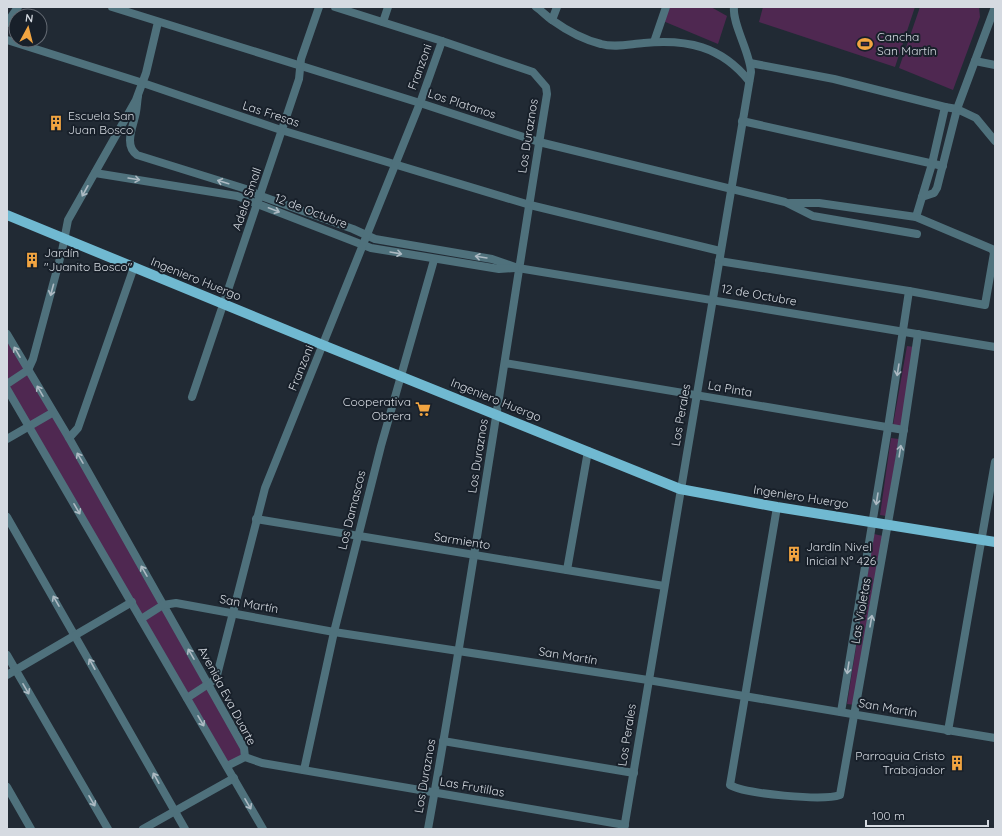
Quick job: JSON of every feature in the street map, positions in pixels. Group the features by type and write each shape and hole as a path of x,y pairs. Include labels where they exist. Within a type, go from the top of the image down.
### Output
{"main road":[{"name":"Ingeniero Huergo","path":"7,215 323,345 680,489 777,507 995,542"}],"street":[{"path":"7,23 18,7"},
{"name":"Los Platanos","path":"112,7 420,103 539,142 785,202 819,203 916,217 992,249 994,253 985,305 909,291"},
{"name":"Adela Small","path":"192,397 299,79 300,66 319,7"},
{"path":"335,7 442,41"},
{"path":"383,22 388,7"},
{"path":"536,7 552,20 592,42 613,46 654,42 690,44 713,50 728,59 749,81"},
{"path":"552,20 557,7"},
{"path":"654,42 666,7"},
{"name":"Los Perales","path":"625,827 648,680 749,81 750,63 735,18 734,7"},
{"path":"922,197 934,193 937,188 957,109 995,7"},
{"path":"7,384 28,370 33,359 65,238 68,220 138,96 143,83 158,22"},
{"name":"Las Fresas","path":"7,40 143,83 282,130 530,205 720,251"},
{"name":"Los Duraznos","path":"428,829 444,741 505,363 518,268 530,205 547,94 546,87 533,72 442,41"},
{"name":"Franzoni","path":"187,698 216,679 265,488 365,236 420,103 442,41"},
{"path":"975,60 995,65"},
{"path":"750,63 834,79 957,109 976,118 995,141"},
{"name":"12 de Octubre","path":"138,96 137,112 130,138 131,147 137,155 246,189 259,200 371,248 434,260 499,269 518,268"},
{"path":"916,217 932,164 945,107"},
{"path":"742,121 943,166"},
{"name":"12 de Octubre","path":"95,172 259,200 354,230 375,239 492,259 518,268 995,347"},
{"name":"Los Platanos","path":"785,202 813,216 917,234"},
{"name":"Los Damascos","path":"304,770 334,632 381,446 434,260"},
{"path":"719,261 909,291"},
{"path":"69,438 78,428 134,267"},
{"name":"Las Violetas","path":"841,712 904,332 909,291"},
{"name":"Avenida Eva Duarte","path":"7,334 52,413 69,438 244,748 245,757 227,766"},
{"name":"Las Violetas","path":"745,696 730,785 746,790 803,797 833,798 840,796 856,714 888,525 918,334"},
{"name":"La Pinta","path":"505,363 904,430"},
{"path":"7,389 263,829"},
{"path":"7,439 52,413"},
{"path":"567,570 588,451"},
{"path":"948,731 995,462"},
{"path":"745,696 777,507"},
{"path":"7,517 185,829"},
{"name":"Sarmiento","path":"256,519 358,537 664,586"},
{"path":"7,675 132,602"},
{"name":"San Martín","path":"163,605 176,603 334,632 648,680 995,738"},
{"path":"141,619 163,605"},
{"path":"7,655 108,829"},
{"path":"444,741 634,773"},
{"name":"Las Frutillas","path":"245,757 262,763 625,827"},
{"path":"143,829 234,778"},
{"path":"7,787 31,829"}],"shaded area":[{"path":"667,7 711,7 727,16 718,44 663,21"},
{"name":"Cancha San Martín","path":"763,7 915,7 895,67 759,22"},
{"path":"920,7 979,7 980,17 953,90 899,68"},
{"path":"7,334 245,752 227,766 7,389"},
{"path":"907,346 914,347 901,426 893,425"},
{"path":"891,438 899,439 886,516 880,515"},
{"path":"874,534 883,536 855,705 847,704"}],"place":[{"name":"Cancha San Martín","path":"865,44"},
{"name":"Escuela San Juan Bosco","path":"56,123"},
{"name":"Jardín \"Juanito Bosco\"","path":"32,260"},
{"name":"Cooperativa Obrera","path":"423,409"},
{"name":"Jardín Nivel Inicial Nº 426","path":"794,554"},
{"name":"Parroquia Cristo Trabajador","path":"957,763"}]}
